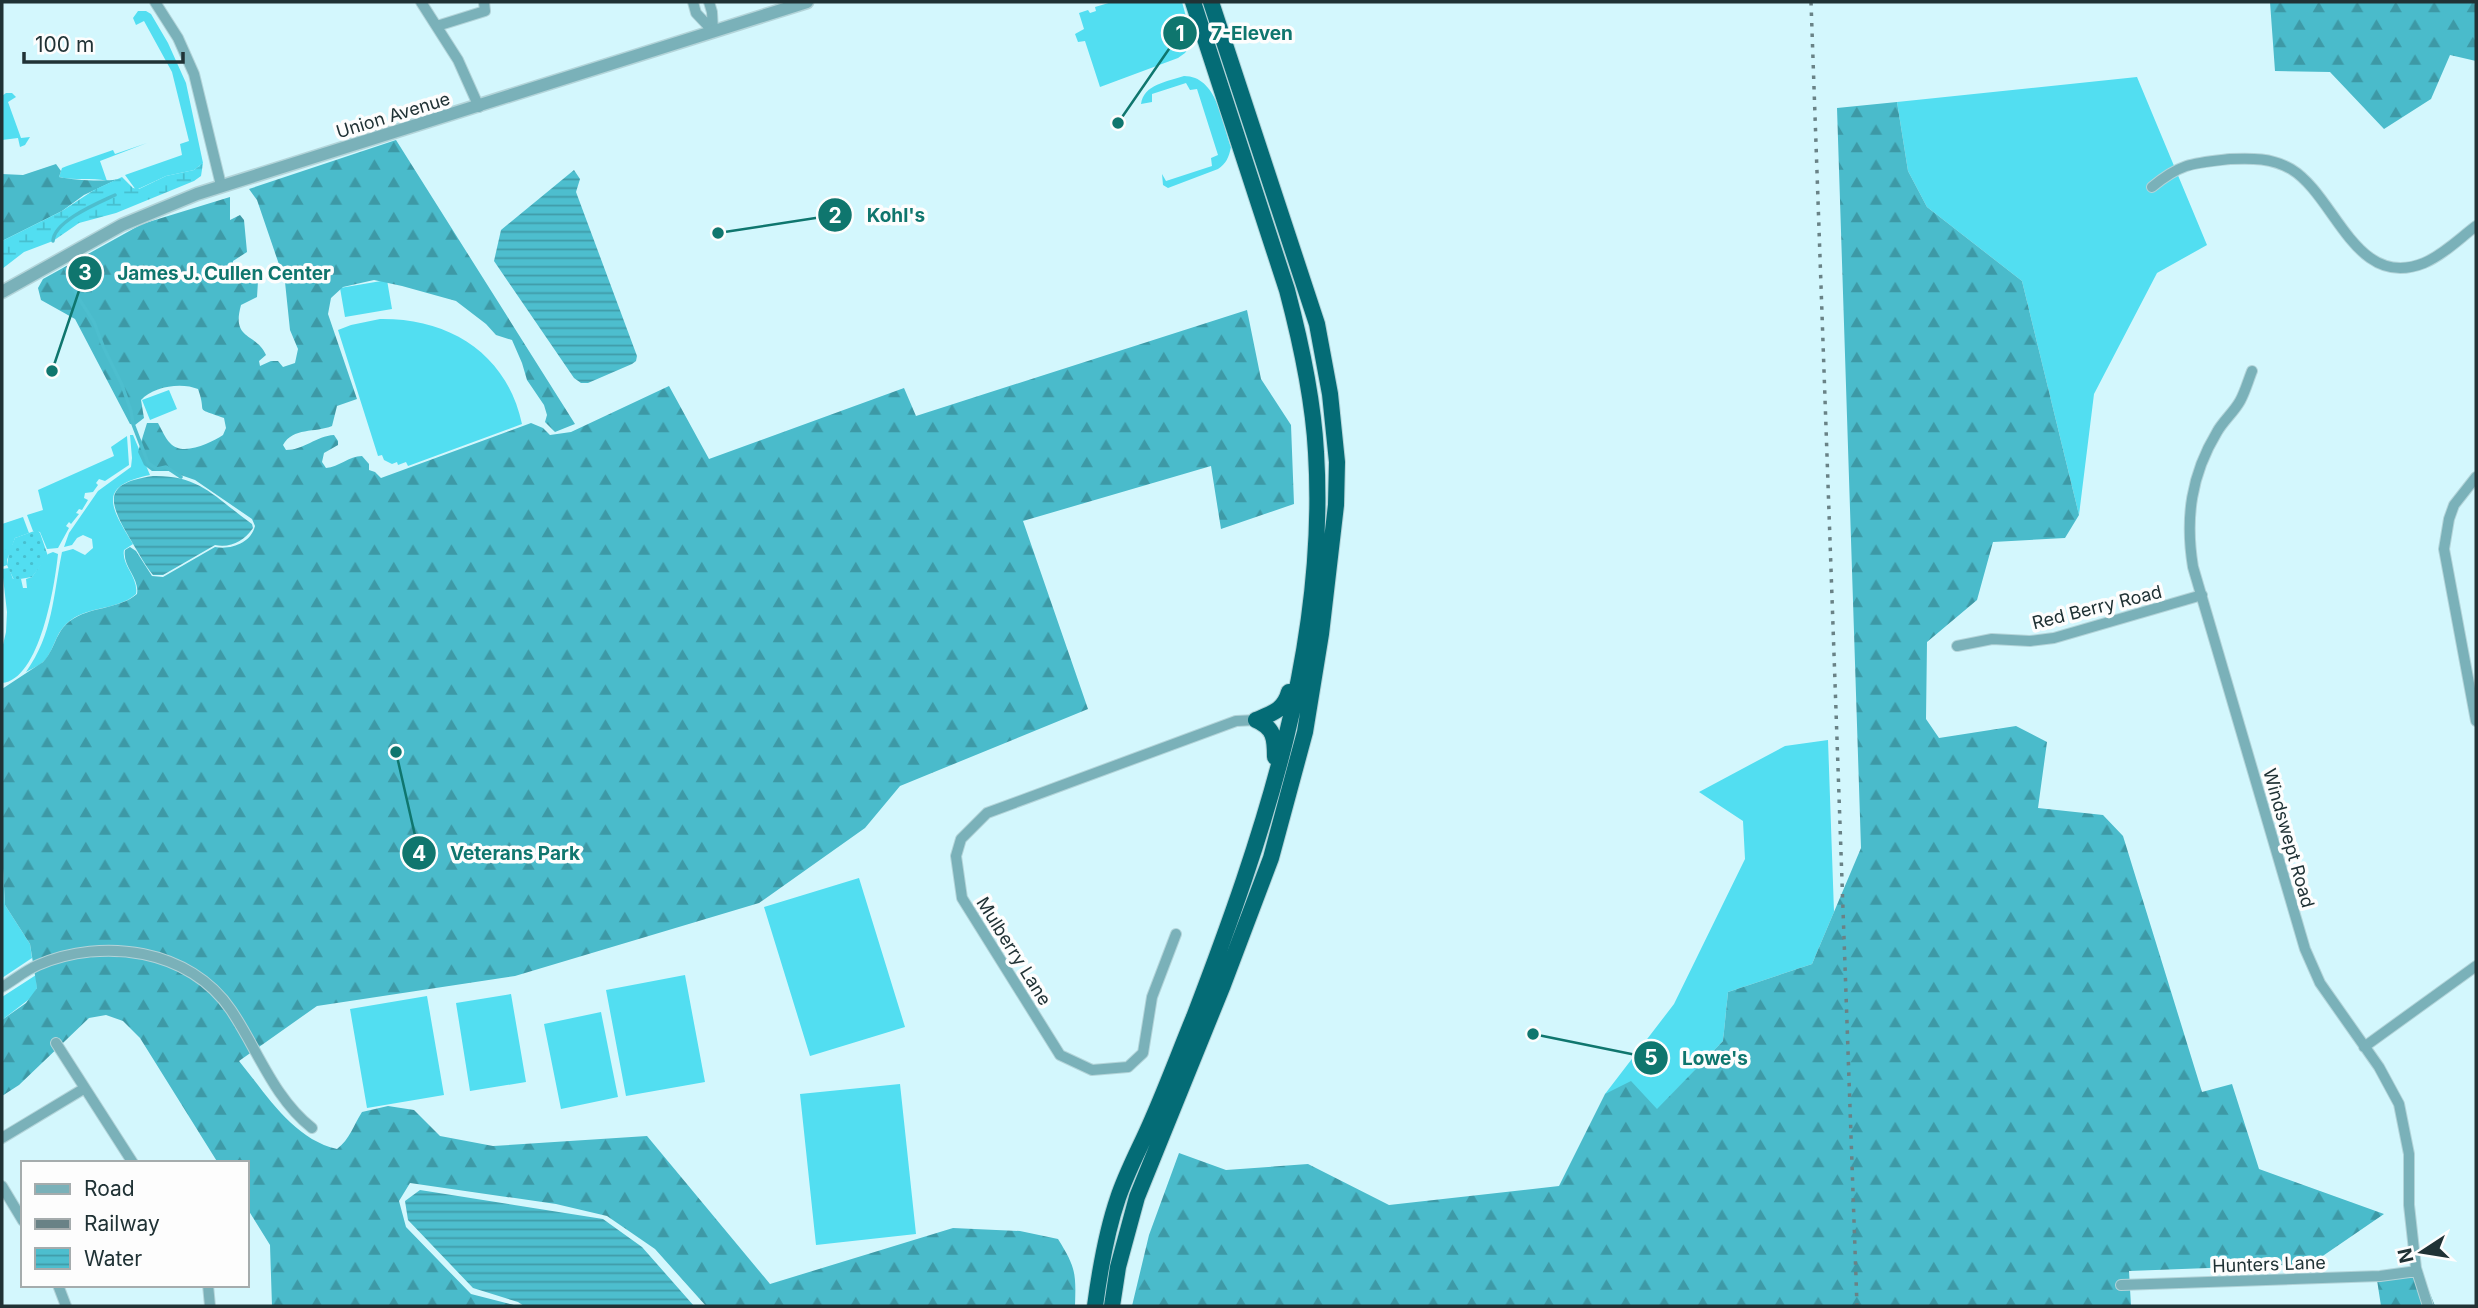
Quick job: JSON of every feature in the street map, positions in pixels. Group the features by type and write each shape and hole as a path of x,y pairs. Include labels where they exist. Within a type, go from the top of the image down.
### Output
{"highway":[{"path":"1094,1306 1108,1233 1118,1199 1194,1016 1249,869 1275,785 1305,650 1317,541 1317,453 1306,369 1287,290 1194,2"},
{"path":"1112,1306 1121,1256 1137,1197 1219,997 1271,859 1305,732 1321,634 1336,505 1337,462 1330,394 1317,324 1211,2"},
{"path":"1256,720 1279,710 1286,702 1305,650"},
{"path":"1256,720 1266,724 1274,734 1275,785"}],"street":[{"path":"155,2 178,38 194,75 221,186"},
{"path":"421,2 458,60 479,107"},
{"path":"437,26 485,11 484,2"},
{"path":"693,2 696,13 713,31"},
{"path":"709,2 713,31"},
{"name":"Union Avenue","path":"2,292 122,225 221,186 807,2"},
{"path":"2152,187 2171,171 2187,164 2249,158 2273,161 2292,169 2306,181 2366,256 2386,265 2400,267 2424,263 2476,226"},
{"name":"Windswept Road","path":"2252,371 2239,402 2207,449 2192,489 2189,543 2193,567 2305,949 2320,983 2390,1086 2405,1126 2409,1154 2409,1205 2417,1271 2428,1306"},
{"path":"2476,477 2454,505 2444,549 2476,721"},
{"name":"Red Berry Road","path":"1957,646 1992,639 2030,641 2054,638 2202,596"},
{"name":"Mulberry Lane","path":"1176,934 1152,998 1143,1053 1128,1067 1091,1070 1060,1055 962,898 956,856 961,839 986,813 1236,721 1256,720"},
{"path":"2,987 37,965 82,953 137,953 179,964 202,978 220,996 285,1101 312,1128"},
{"path":"2364,1047 2476,966"},
{"path":"56,1043 132,1161"},
{"path":"2,1138 85,1088"},
{"path":"2,1186 21,1218"},
{"name":"Hunters Lane","path":"2121,1285 2380,1276 2417,1271"},
{"path":"59,1287 66,1306"},
{"path":"208,1287 210,1306"}],"green space":[{"path":"1112,2 1182,2 1191,35 1189,47 1178,58 1100,87 1085,41 1078,42 1075,34 1084,29 1079,13 1096,11 1095,7"},
{"path":"2270,2 2476,2 2476,61 2450,55 2431,99 2384,129 2330,72 2275,71"},
{"path":"138,11 151,14 186,83 203,163 194,170 166,176 136,190 125,175 182,155 180,144 189,141 172,72 144,21 136,25 133,18"},
{"path":"1184,76 1195,78 1211,92 1217,102 1231,147 1227,160 1218,169 1168,188 1163,185 1162,174 1166,181 1212,166 1211,158 1218,155 1197,89 1190,90 1186,83 1152,94 1152,102 1141,104 1151,88"},
{"path":"2137,77 2207,245 2157,273 2094,394 2079,515 2022,281 1927,207 1908,171 1897,102"},
{"path":"12,93 16,97 8,102 21,138 30,137 25,145 20,147 18,138 2,140 2,96"},
{"path":"1897,102 1908,171 1927,207 2022,281 2079,515 2065,538 1993,542 1977,600 1927,642 1926,719 1939,738 2016,726 2047,742 2038,808 2103,815 2123,836 2202,1092 2232,1084 2259,1169 2384,1214 2311,1264 2129,1271 2131,1306 1132,1306 1149,1235 1179,1153 1226,1170 1308,1164 1389,1205 1559,1186 1605,1094 1631,1081 1657,1109 1723,1041 1728,992 1812,964 1861,848 1837,108"},
{"path":"396,140 575,424 555,432 545,422 547,415 544,405 527,380 512,340 496,335 456,301 374,280 343,287 331,298 328,314 357,399 337,406 332,426 292,435 283,445 286,450 292,449 334,435 338,445 324,453 322,462 326,468 362,456 369,464 369,470 381,478 531,423 543,428 550,435 571,432 669,386 709,459 904,388 916,416 1247,310 1261,379 1291,425 1294,504 1221,529 1211,466 1023,521 1088,709 900,786 865,828 759,903 515,976 317,1006 239,1061 294,1126 321,1144 337,1149 348,1137 362,1112 388,1106 414,1110 440,1136 493,1146 647,1136 770,1284 953,1228 1020,1231 1058,1239 1074,1271 1075,1306 706,1306 655,1249 607,1216 556,1204 410,1183 399,1201 406,1227 471,1294 518,1306 272,1306 270,1245 248,1210 248,1161 217,1161 140,1038 123,1021 106,1015 89,1018 19,1085 2,1096 2,1020 26,1003 37,988 30,944 5,905 2,850 2,689 43,662 61,630 70,621 86,613 121,603 137,594 125,550 130,547 136,551 152,576 163,577 215,547 240,544 249,537 255,526 252,519 195,480 169,471 152,471 144,465 138,452 147,423 158,423 170,443 182,449 204,445 223,435 226,428 224,418 203,409 198,389 176,386 153,391 141,400 144,418 135,425 130,424 75,319 41,300 38,288 43,279 142,224 230,197 230,220 240,215 244,220 247,252 233,261 233,265 240,275 245,275 248,270 253,271 258,281 257,297 241,305 239,325 266,355 259,361 260,366 271,361 278,361 283,367 295,363 298,349 290,330 285,282 257,200 249,189"},
{"path":"147,143 100,161 107,181 59,177 62,168 67,166 113,150 115,154"},
{"path":"203,163 201,176 194,181 116,213 79,223 53,241 24,252 2,269 2,241 62,211 94,190 122,177 133,188 139,189 166,176 194,170"},
{"path":"56,164 61,171 59,177 118,179 2,241 2,174 23,175"},
{"path":"387,280 392,309 345,317 340,288"},
{"path":"380,319 406,320 430,325 452,333 472,345 489,360 503,378 514,399 522,424 408,466 406,462 392,464 384,460 382,455 378,456 338,330"},
{"path":"169,390 177,409 150,420 142,400"},
{"path":"130,435 133,435 150,475 121,486 115,492 113,500 119,520 133,544 124,550 124,556 135,582 136,594 121,603 87,612 71,620 60,632 46,659 26,672 47,629 62,552 73,549 85,555 93,548 92,539 83,535 72,545 64,547 69,533 98,491 131,467"},
{"path":"127,436 129,465 105,481 99,479 93,492 85,493 84,498 88,500 82,510 79,509 76,513 79,514 71,524 69,522 66,526 69,528 58,548 47,549 40,532 33,531 27,515 43,510 38,490 114,456 111,447"},
{"path":"23,517 29,533 15,538 7,565 2,567 2,524"},
{"path":"37,530 48,556 32,577 14,580 7,565 7,544 12,545 15,538"},
{"path":"48,554 58,554 53,586 36,649 15,678 2,683 2,649 7,612 2,569 9,568 13,579 21,579 23,588 27,588 26,579 32,577"},
{"path":"1828,740 1834,912 1812,964 1728,992 1723,1041 1657,1110 1605,1094 1674,1004 1745,859 1743,821 1699,792 1785,746"},
{"path":"2,857 5,905 30,944 32,958 2,978"},
{"path":"859,878 905,1027 810,1056 764,907"},
{"path":"36,975 37,988 32,997 2,1020 2,997"},
{"path":"685,975 705,1082 626,1096 606,990"},
{"path":"511,994 526,1082 470,1091 456,1003"},
{"path":"427,996 444,1095 367,1108 350,1009"},
{"path":"601,1012 618,1097 561,1109 544,1024"},
{"path":"900,1084 916,1234 816,1245 800,1094"},
{"path":"2422,1274 2435,1306 2381,1306 2377,1280"}],"water":[{"path":"574,170 580,179 576,192 637,356 632,364 588,383 581,383 574,378 494,261 501,230"},
{"path":"153,476 184,479 196,484 252,524 253,528 237,543 215,545 163,575 153,575 122,524 114,504 114,496 125,483"},
{"path":"420,1190 603,1219 642,1247 694,1306 524,1306 473,1288 408,1220 405,1201"}],"waterway":[{"path":"53,241 61,226 69,220 115,195"},
{"path":"66,269 76,294 94,322 122,385 148,463 157,469 166,467 181,477"}],"railway":[{"path":"1811,2 1857,1306"}],"place":[{"name":"7-Eleven","path":"1118,123"},
{"name":"Kohl's","path":"718,233"},
{"name":"James J. Cullen Center","path":"52,371"},
{"name":"Veterans Park","path":"396,752"},
{"name":"Lowe's","path":"1533,1034"}]}
